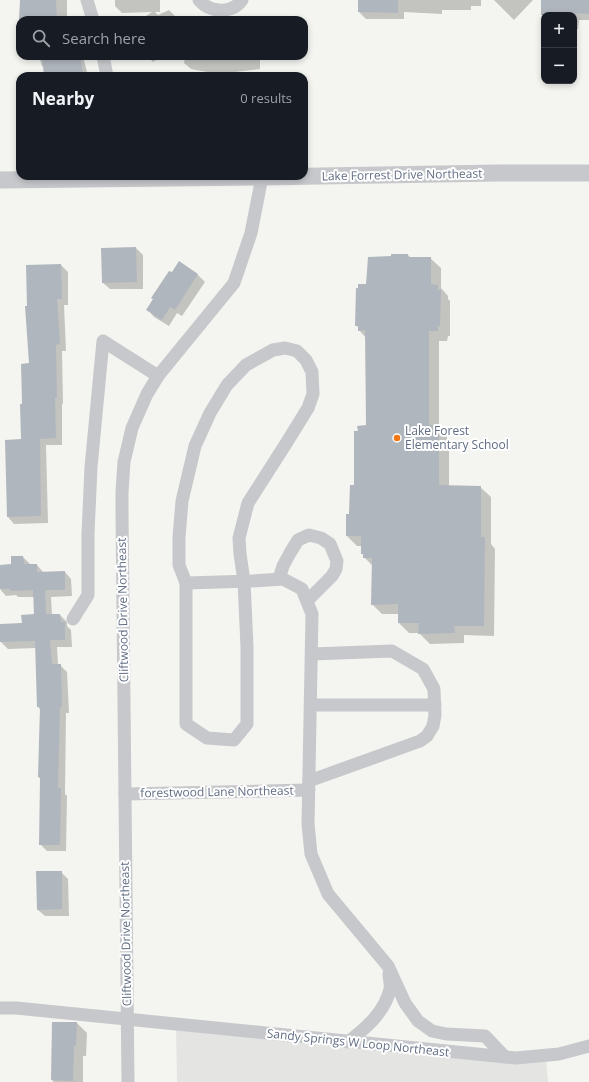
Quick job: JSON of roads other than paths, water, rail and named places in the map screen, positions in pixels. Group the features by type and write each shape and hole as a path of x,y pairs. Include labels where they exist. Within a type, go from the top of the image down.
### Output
{"street":[{"path":"86,0 92,16"},
{"path":"199,0 208,8 225,10 234,7 242,0"},
{"path":"104,60 106,72"},
{"name":"Lake Forrest Drive Northeast","path":"308,176 589,173"},
{"name":"Lake Forrest Drive Northeast","path":"0,180 16,180"},
{"name":"Cliftwood Drive Northeast","path":"128,1082 122,506 124,462 132,428 147,394 158,376 234,283 251,233 261,180"},
{"path":"73,619 88,595 88,534 92,467 103,341 158,376"},
{"path":"285,348 297,351 306,360 312,372 313,394 308,408 248,502 240,538 240,554 244,581 247,648 247,724 234,740 206,738 186,724 186,582 180,565 179,537 182,501 195,446 210,412 227,385 246,365 273,350 285,348"},
{"path":"279,579 287,559 298,540 309,535 321,538 330,544 336,561 336,569 332,576 307,601"},
{"name":"forestwood Lane Northeast","path":"186,582 283,579 302,589 312,614 308,824 311,854 328,894 388,966 405,1003 418,1021 432,1031 446,1034 485,1036 505,1058"},
{"name":"forestwood Lane Northeast","path":"125,794 309,785 420,741 427,736 433,726 435,705 434,689 423,669 392,651 312,654"},
{"path":"311,705 435,705"},
{"path":"348,1042 373,1020 384,1006 390,988 388,966"},
{"name":"Sandy Springs W Loop Northeast","path":"0,1008 16,1008 505,1058 559,1054 589,1046"}],"place":[{"name":"Lake Forest Elementary School","path":"397,438"}]}
